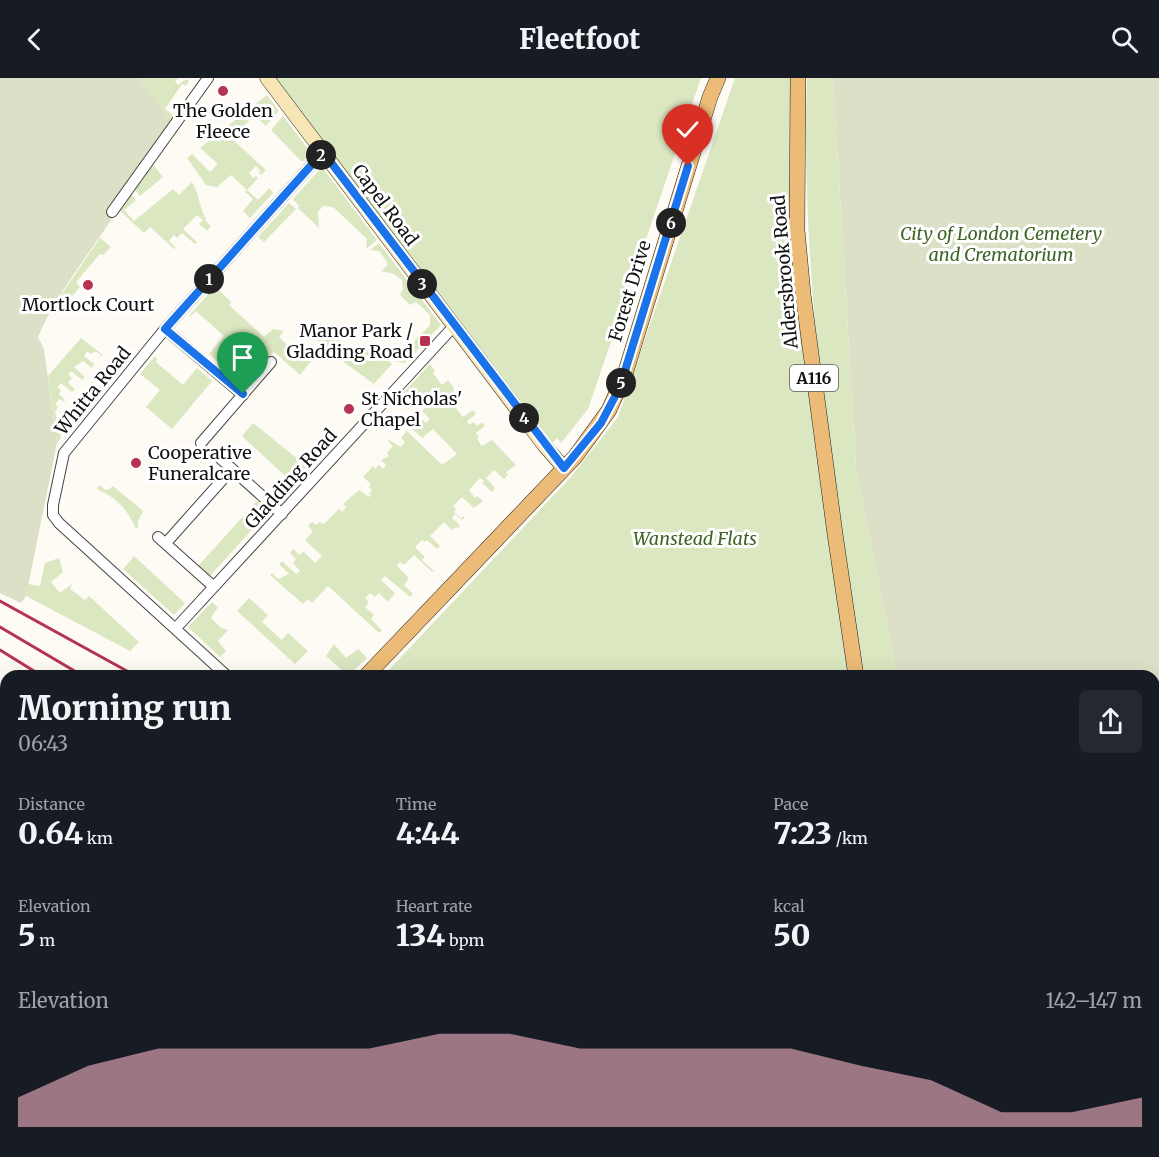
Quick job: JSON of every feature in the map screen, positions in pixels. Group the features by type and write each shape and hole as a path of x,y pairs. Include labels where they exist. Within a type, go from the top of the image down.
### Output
{"main road":[{"name":"Forest Drive","path":"372,670 564,468 601,423 620,387 710,97 718,78"},
{"name":"Aldersbrook Road","path":"798,78 797,230 801,273 855,670"}],"street":[{"path":"112,212 208,78"},
{"name":"Capel Road","path":"267,78 564,468"},
{"name":"Whitta Road","path":"221,670 59,523 53,515 53,505 64,453 165,329 323,152"},
{"name":"Gladding Road","path":"176,628 454,326"},
{"path":"165,329 243,394"},
{"path":"201,443 271,362"},
{"path":"221,459 282,514"},
{"path":"214,587 162,540 232,469"}],"green space":[{"path":"0,78 139,78 172,122 107,211 113,217 63,290 38,337 44,349 57,443 26,596 21,603 0,593"},
{"path":"139,78 178,78 175,81 178,85 186,79 189,81 186,86 182,84 165,109 176,117 172,122"},
{"path":"274,78 701,78 588,409 561,443 557,438 551,444"},
{"name":"Wanstead Flats","path":"735,78 795,78 792,217 851,670 389,670 570,478 618,417"},
{"path":"807,78 833,78 856,468 896,670 860,670 820,378 808,228"},
{"name":"City of London Cemetery and Crematorium","path":"833,78 1159,78 1159,670 896,670 856,468"},
{"path":"267,95 279,111 266,126 254,115 232,139 266,170 261,175 256,166 249,173 253,178 256,176 258,178 247,190 231,175 217,187 206,185 187,158 192,154 210,172 218,164 200,148"},
{"path":"283,116 311,153 302,162 271,130"},
{"path":"152,163 163,177 140,196 134,189"},
{"path":"322,167 377,240 366,249 367,239 333,207 323,206 318,212 319,228 298,208 299,206 293,199"},
{"path":"192,182 205,220 211,226 207,231 199,224 203,220 197,215 183,229 197,242 195,244 182,233 177,238 174,235 169,241 176,248 174,249 150,227 144,233 119,210 131,194 136,200 124,210 134,221 173,189 179,195"},
{"path":"269,188 273,193 250,218 243,211 253,199 245,192 247,190 258,200"},
{"path":"289,203 296,209 264,242 258,237"},
{"path":"100,238 111,247 103,255 100,254 76,282 80,287 56,315 50,311"},
{"path":"379,243 441,325 405,363 395,361 430,325 430,315 416,302 410,305 400,295 403,289 402,280 394,274 381,271 387,266 387,262 379,251 370,250"},
{"path":"215,286 231,302 229,305 264,337 273,329 284,331 279,337 302,360 308,355 313,359 300,375 274,352 268,358 261,352 263,349 251,338 225,368 209,354 224,336 196,311 189,316"},
{"path":"320,323 354,354 363,346 380,343 381,353 392,364 374,384 323,347 311,333"},
{"path":"81,338 103,355 95,351 91,354 87,351 84,356 94,364 92,368 83,361 74,367 85,377 82,380 71,371 68,374 72,378 68,383 75,389 72,392 61,383 57,387 61,390 59,394 65,400 64,402 60,399 55,404 58,407 55,412 61,438 57,443 48,376"},
{"path":"155,356 156,362 183,385 197,368 212,381 172,429 146,407 160,390 140,374"},
{"path":"430,364 435,371 433,373 442,385 448,380 454,388 452,397 459,404 455,407 463,417 473,410 476,414 467,421 469,425 474,422 477,426 482,422 485,426 476,433 482,446 492,440 516,465 506,472 508,475 504,479 494,470 486,478 495,488 492,492 480,478 469,490 475,498 477,496 483,501 474,508 462,497 453,506 456,509 454,512 461,518 465,517 462,520 455,514 452,518 460,525 458,529 456,527 452,530 444,522 430,536 440,546 437,549 427,540 425,542 422,540 415,547 425,557 422,560 434,571 432,572 414,555 404,565 400,562 397,566 409,578 404,585 413,594 410,597 385,576 381,580 395,593 388,602 379,593 375,597 370,593 365,598 369,602 365,607 374,615 371,619 382,630 379,633 328,586 312,603 308,599 303,604 270,575 272,573 278,579 289,574 279,564 282,561 296,574 300,571 293,563 296,559 290,553 293,549 300,555 303,551 315,563 322,556 305,540 313,531 308,526 312,522 316,525 319,522 324,524 339,509 342,512 346,507 343,504 359,490 369,497 371,495 369,493 372,490 369,487 371,484 363,477 373,466 375,469 379,465 383,469 386,465 381,460 389,456 387,453 393,446 389,440 401,447 405,442 401,438 407,431 442,465 457,454 433,429 422,438 409,426 418,416 426,423 430,419 422,411 431,401 421,392 412,401 403,393"},
{"path":"253,423 309,468 282,497 293,483 242,436"},
{"path":"100,485 105,490 113,486 143,511 136,529 121,505 97,489"},
{"path":"257,501 269,511 209,577 198,566"},
{"path":"134,556 185,603 174,615 123,569"},
{"path":"59,558 63,572 51,582 60,593 72,584 70,589 85,600 89,596 139,642 130,651 26,596 28,584 40,586 45,563"},
{"path":"249,598 268,615 262,622 282,640 288,633 308,651 295,664 237,611"},
{"path":"212,602 218,607 211,618 221,628 228,630 218,641 226,651 220,657 188,627"},
{"path":"334,644 346,658 358,649 367,658 354,670 341,670 326,656"}],"railway":[{"path":"0,601 125,670"},
{"path":"0,627 73,670"},
{"path":"0,650 32,670"}],"place":[{"name":"The Golden Fleece","path":"223,91"},
{"name":"Mortlock Court","path":"88,285"},
{"name":"Manor Park / Gladding Road","path":"425,341"},
{"name":"St Nicholas' Chapel","path":"349,409"},
{"name":"Cooperative Funeralcare","path":"136,463"}],"route":[{"path":"243,394 165,329 323,152 544,445 564,468 588,442 609,410 620,387 688,166"}]}
